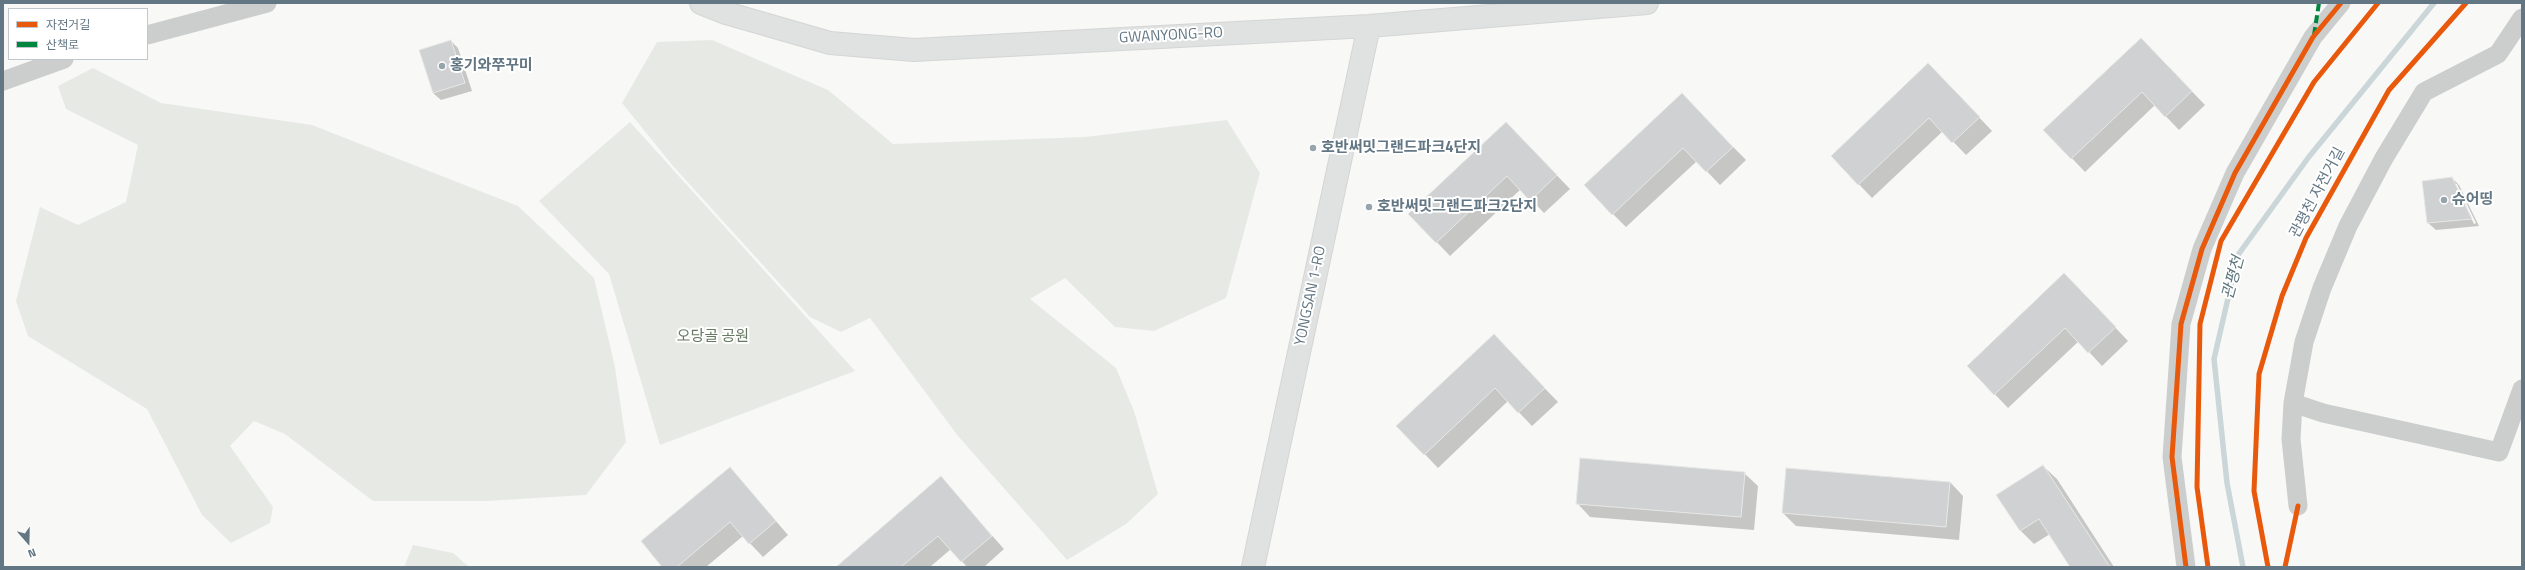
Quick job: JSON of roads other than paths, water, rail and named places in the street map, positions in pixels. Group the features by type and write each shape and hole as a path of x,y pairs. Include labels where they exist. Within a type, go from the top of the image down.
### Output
{"main road":[{"name":"GWANYONG-RO","path":"701,3 726,13 830,43 914,50 1369,26 1647,3"},
{"name":"YONGSAN 1-RO","path":"1253,567 1369,26"}],"street":[{"path":"148,35 267,3"},
{"path":"2186,567 2172,457 2181,324 2202,249 2235,173 2313,37 2341,3"},
{"path":"2298,506 2291,439 2293,403 2304,342 2322,288 2348,226 2384,158 2424,92 2498,54 2522,18"},
{"path":"3,81 61,60"},
{"path":"2293,403 2323,413 2499,452 2522,389"}],"waterway":[{"name":"관평천","path":"2243,567 2227,483 2214,359 2238,255 2308,158 2434,3"}],"place":[{"name":"홍기와쭈꾸미","path":"442,66"},
{"name":"호반써밋그랜드파크4단지","path":"1313,148"},
{"name":"슈어띵","path":"2444,200"},
{"name":"호반써밋그랜드파크2단지","path":"1369,207"}],"park label":[{"name":"오당골 공원","path":"713,337"}]}
